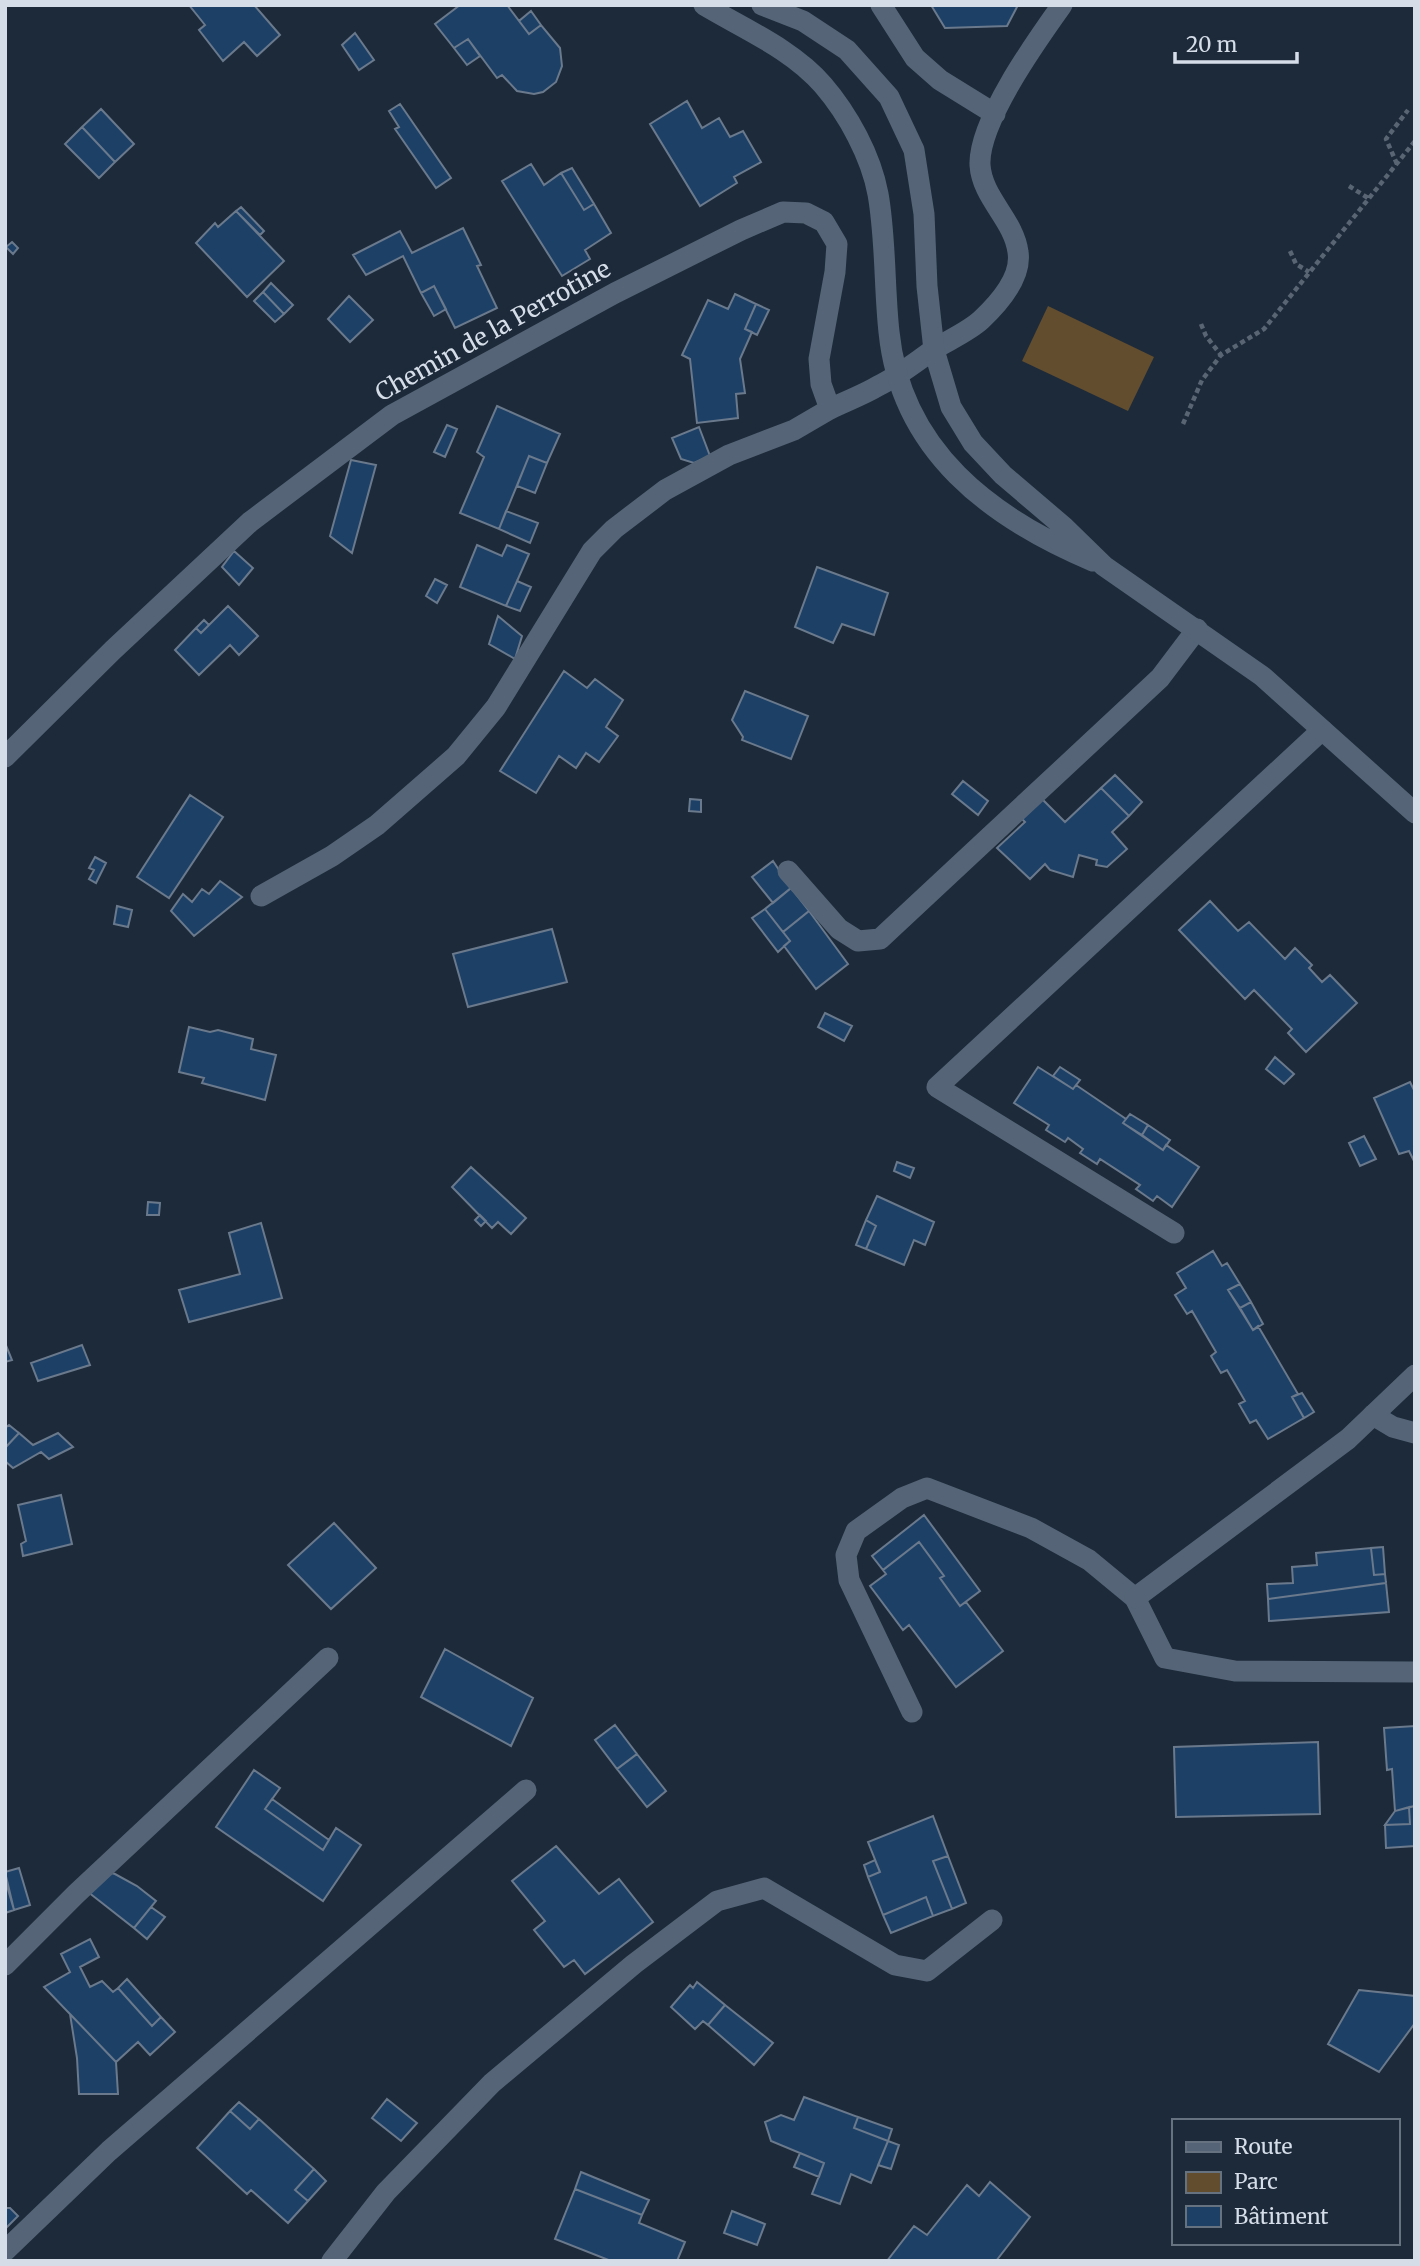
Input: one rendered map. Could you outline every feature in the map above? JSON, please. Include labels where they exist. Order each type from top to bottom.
[{"type":"street","points":[[704,5],[785,52],[822,85],[865,154],[878,192],[889,334],[897,375],[914,421],[945,463],[983,501],[1059,547],[1104,566]]},
{"type":"street","points":[[762,5],[803,21],[847,50],[889,97],[914,150],[924,214],[927,286],[925,356],[951,407],[974,443],[1003,475],[1064,527],[1104,566],[1262,676],[1415,813]]},
{"type":"street","points":[[881,5],[915,58],[940,80],[995,114]]},
{"type":"street","points":[[261,896],[332,856],[377,825],[456,756],[496,707],[592,551],[614,529],[665,490],[729,455],[794,430],[897,375],[980,321],[1006,291],[1015,274],[1019,256],[1016,239],[989,193],[980,166],[982,148],[995,114],[1024,58],[1062,5]]},
{"type":"street","name":"Chemin de la Perrotine","points":[[5,757],[113,650],[250,522],[392,415],[615,293],[783,212],[806,213],[824,222],[837,244],[835,272],[819,359],[821,384],[830,409]]},
{"type":"street","points":[[788,871],[839,929],[858,941],[880,939],[1160,678],[1197,629]]},
{"type":"street","points":[[1174,1233],[937,1087],[1322,730]]},
{"type":"street","points":[[1135,1598],[1348,1438],[1415,1376]]},
{"type":"street","points":[[1373,1415],[1392,1427],[1415,1433]]},
{"type":"street","points":[[912,1712],[849,1580],[846,1555],[856,1531],[902,1498],[927,1488],[1031,1528],[1089,1560],[1135,1598],[1165,1658],[1235,1671],[1415,1672]]},
{"type":"street","points":[[5,1965],[76,1894],[328,1658]]},
{"type":"street","points":[[5,2251],[109,2151],[526,1790]]},
{"type":"street","points":[[332,2261],[386,2192],[492,2083],[634,1964],[717,1902],[764,1888],[895,1965],[927,1971],[992,1920]]},
{"type":"path","points":[[1396,164],[1386,139],[1408,110]]},
{"type":"path","points":[[1183,424],[1202,380],[1220,355],[1264,329],[1415,141]]},
{"type":"path","points":[[1349,186],[1368,198]]},
{"type":"path","points":[[1290,251],[1296,264],[1309,272]]},
{"type":"path","points":[[1201,324],[1220,355]]},
{"type":"green space","points":[[1048,306],[1154,357],[1128,411],[1022,361]]},
{"type":"building","points":[[189,5],[254,5],[280,35],[257,56],[244,42],[223,61],[199,30],[205,25]]},
{"type":"building","points":[[460,5],[507,5],[529,34],[541,25],[560,48],[562,66],[556,82],[543,92],[534,94],[517,91],[502,75],[497,78],[468,39],[454,48],[435,24]]},
{"type":"building","points":[[931,5],[1018,5],[1007,26],[945,28]]},
{"type":"building","points":[[531,11],[541,25],[529,34],[519,21]]},
{"type":"building","points":[[355,33],[374,60],[359,70],[342,45]]},
{"type":"building","points":[[468,39],[480,56],[467,65],[454,48]]},
{"type":"building","points":[[687,101],[702,128],[719,118],[730,137],[743,131],[761,162],[734,177],[737,183],[700,206],[650,124]]},
{"type":"building","points":[[400,104],[451,178],[436,188],[395,129],[399,127],[389,111]]},
{"type":"building","points":[[101,109],[134,144],[115,162],[82,127]]},
{"type":"building","points":[[82,127],[115,162],[99,178],[65,144]]},
{"type":"building","points":[[531,164],[544,185],[561,173],[584,210],[594,204],[611,233],[585,250],[590,259],[562,276],[502,181]]},
{"type":"building","points":[[572,168],[594,204],[584,210],[561,173]]},
{"type":"building","points":[[241,207],[264,231],[260,235],[236,211]]},
{"type":"building","points":[[236,211],[284,261],[247,297],[196,243],[215,223],[218,227]]},
{"type":"building","points":[[463,228],[497,308],[455,328],[434,286],[421,293],[403,256],[366,275],[353,255],[400,231],[412,253]]},
{"type":"building","points":[[12,242],[18,248],[13,254],[6,247]]},
{"type":"building","points":[[271,283],[293,305],[284,314],[263,292]]},
{"type":"building","points":[[434,286],[446,309],[434,316],[421,293]]},
{"type":"building","points":[[263,292],[284,314],[275,322],[254,301]]},
{"type":"building","points":[[735,294],[756,304],[745,329],[752,332],[740,359],[745,393],[736,394],[738,418],[697,423],[690,359],[682,355],[708,300],[728,309]]},
{"type":"building","points":[[349,296],[373,320],[350,342],[328,319]]},
{"type":"building","points":[[756,304],[769,310],[757,335],[745,329]]},
{"type":"building","points":[[497,406],[560,434],[547,463],[529,456],[499,529],[460,513],[484,457],[477,452]]},
{"type":"building","points":[[447,425],[457,429],[445,457],[434,452]]},
{"type":"building","points":[[699,427],[710,456],[694,463],[681,459],[672,438]]},
{"type":"building","points":[[529,456],[547,463],[535,493],[517,486]]},
{"type":"building","points":[[351,460],[376,465],[352,553],[330,536]]},
{"type":"building","points":[[506,511],[538,523],[530,543],[499,529]]},
{"type":"building","points":[[477,545],[502,556],[507,545],[529,554],[506,606],[460,587]]},
{"type":"building","points":[[234,551],[253,568],[239,585],[222,567]]},
{"type":"building","points":[[817,567],[888,593],[874,635],[842,624],[833,643],[795,627]]},
{"type":"building","points":[[435,579],[447,585],[437,603],[426,596]]},
{"type":"building","points":[[517,581],[531,587],[520,611],[506,606]]},
{"type":"building","points":[[228,606],[258,636],[239,655],[230,645],[199,675],[175,650],[196,628],[201,633]]},
{"type":"building","points":[[498,616],[522,636],[515,659],[489,644]]},
{"type":"building","points":[[204,620],[209,625],[201,633],[196,628]]},
{"type":"building","points":[[564,671],[587,688],[595,679],[623,700],[606,727],[618,736],[599,762],[586,753],[576,768],[559,756],[536,793],[500,771]]},
{"type":"building","points":[[745,691],[808,716],[791,759],[742,740],[743,737],[732,720]]},
{"type":"building","points":[[1115,775],[1142,802],[1129,816],[1101,788]]},
{"type":"building","points":[[963,781],[988,801],[978,815],[952,794]]},
{"type":"building","points":[[1101,788],[1129,816],[1112,832],[1127,849],[1107,867],[1096,865],[1097,860],[1079,855],[1073,877],[1050,870],[1045,864],[1030,879],[997,848],[1025,822],[1017,814],[1038,795],[1065,822]]},
{"type":"building","points":[[190,795],[223,817],[169,898],[137,877]]},
{"type":"building","points":[[690,799],[701,800],[701,812],[689,811]]},
{"type":"building","points":[[95,857],[106,863],[96,883],[89,879],[94,870],[89,868]]},
{"type":"building","points":[[773,861],[791,888],[773,903],[752,877]]},
{"type":"building","points":[[220,881],[242,897],[194,936],[171,911],[183,894],[192,902],[202,889],[209,894]]},
{"type":"building","points":[[791,888],[809,911],[783,932],[765,909]]},
{"type":"building","points":[[1210,901],[1238,931],[1249,922],[1285,959],[1295,948],[1312,965],[1309,968],[1322,982],[1330,975],[1357,1003],[1306,1052],[1288,1033],[1292,1029],[1254,990],[1245,999],[1179,930]]},
{"type":"building","points":[[117,906],[132,910],[128,927],[114,924]]},
{"type":"building","points":[[765,909],[790,941],[778,952],[752,918]]},
{"type":"building","points":[[809,911],[848,964],[816,989],[784,946],[790,941],[783,932]]},
{"type":"building","points":[[552,929],[567,982],[468,1007],[453,954]]},
{"type":"building","points":[[825,1013],[852,1026],[844,1041],[818,1027]]},
{"type":"building","points":[[189,1027],[210,1032],[218,1030],[253,1039],[251,1049],[276,1055],[265,1100],[202,1083],[204,1078],[179,1072]]},
{"type":"building","points":[[1275,1057],[1294,1074],[1284,1084],[1266,1069]]},
{"type":"building","points":[[1038,1067],[1073,1089],[1076,1085],[1126,1119],[1123,1123],[1163,1150],[1166,1145],[1199,1167],[1172,1207],[1157,1196],[1153,1201],[1136,1189],[1140,1185],[1100,1159],[1097,1164],[1080,1153],[1083,1149],[1068,1138],[1065,1142],[1046,1130],[1049,1125],[1014,1103]]},
{"type":"building","points":[[1060,1067],[1080,1080],[1073,1089],[1053,1076]]},
{"type":"building","points":[[1410,1082],[1415,1092],[1415,1163],[1409,1151],[1399,1154],[1374,1098]]},
{"type":"building","points":[[1130,1114],[1148,1125],[1142,1135],[1123,1123]]},
{"type":"building","points":[[1148,1125],[1170,1140],[1163,1150],[1142,1135]]},
{"type":"building","points":[[1364,1136],[1376,1159],[1360,1166],[1349,1143]]},
{"type":"building","points":[[897,1162],[914,1168],[910,1178],[894,1171]]},
{"type":"building","points":[[471,1167],[526,1218],[511,1234],[498,1222],[492,1228],[452,1187]]},
{"type":"building","points":[[877,1196],[934,1222],[925,1245],[914,1240],[904,1265],[866,1249],[876,1226],[866,1220]]},
{"type":"building","points":[[148,1202],[160,1203],[159,1215],[147,1215]]},
{"type":"building","points":[[480,1215],[486,1221],[481,1226],[475,1220]]},
{"type":"building","points":[[866,1220],[876,1226],[866,1249],[856,1245]]},
{"type":"building","points":[[261,1223],[282,1298],[189,1322],[179,1290],[240,1274],[229,1233]]},
{"type":"building","points":[[1213,1251],[1222,1266],[1227,1263],[1240,1284],[1228,1290],[1253,1330],[1258,1326],[1298,1394],[1292,1397],[1304,1418],[1268,1439],[1256,1420],[1250,1423],[1239,1404],[1245,1401],[1227,1370],[1221,1373],[1211,1356],[1216,1352],[1192,1311],[1187,1314],[1175,1295],[1186,1288],[1177,1273]]},
{"type":"building","points":[[1240,1284],[1251,1302],[1240,1308],[1228,1290]]},
{"type":"building","points":[[1251,1302],[1263,1324],[1253,1330],[1240,1308]]},
{"type":"building","points":[[5,1343],[12,1360],[5,1362]]},
{"type":"building","points":[[82,1345],[90,1365],[38,1381],[31,1363]]},
{"type":"building","points":[[1302,1393],[1314,1412],[1304,1418],[1292,1397]]},
{"type":"building","points":[[9,1425],[19,1433],[5,1448],[5,1428]]},
{"type":"building","points":[[19,1433],[33,1445],[58,1433],[73,1447],[49,1459],[41,1452],[13,1468],[5,1461],[5,1448]]},
{"type":"building","points":[[61,1495],[72,1544],[23,1556],[21,1544],[26,1541],[18,1505]]},
{"type":"building","points":[[924,1515],[980,1591],[960,1606],[940,1578],[944,1576],[919,1542],[883,1570],[872,1556]]},
{"type":"building","points":[[334,1523],[376,1568],[331,1609],[288,1565]]},
{"type":"building","points":[[919,1542],[944,1576],[940,1578],[960,1606],[966,1602],[1003,1651],[956,1687],[909,1625],[903,1630],[870,1586],[886,1574],[883,1570]]},
{"type":"building","points":[[1383,1547],[1385,1574],[1374,1575],[1371,1548]]},
{"type":"building","points":[[1371,1548],[1374,1575],[1385,1574],[1386,1583],[1268,1599],[1267,1584],[1293,1583],[1292,1567],[1317,1565],[1316,1553]]},
{"type":"building","points":[[1386,1583],[1389,1612],[1269,1621],[1268,1599]]},
{"type":"building","points":[[445,1649],[533,1698],[511,1746],[421,1697]]},
{"type":"building","points":[[615,1725],[637,1754],[617,1769],[595,1740]]},
{"type":"building","points":[[1415,1726],[1415,1806],[1395,1811],[1392,1769],[1387,1770],[1384,1728]]},
{"type":"building","points":[[1318,1742],[1320,1814],[1176,1817],[1174,1747]]},
{"type":"building","points":[[637,1754],[666,1791],[647,1807],[617,1769]]},
{"type":"building","points":[[254,1770],[280,1788],[265,1809],[323,1850],[336,1828],[361,1845],[323,1901],[216,1827]]},
{"type":"building","points":[[272,1799],[329,1840],[323,1850],[265,1809]]},
{"type":"building","points":[[1415,1806],[1415,1846],[1386,1848],[1385,1825],[1410,1824],[1409,1807]]},
{"type":"building","points":[[1409,1807],[1410,1824],[1385,1825],[1395,1811]]},
{"type":"building","points":[[933,1816],[948,1856],[933,1861],[952,1909],[933,1916],[926,1897],[883,1915],[868,1877],[880,1872],[868,1842]]},
{"type":"building","points":[[556,1846],[599,1894],[619,1879],[653,1922],[585,1974],[574,1960],[564,1967],[534,1930],[545,1921],[512,1881]]},
{"type":"building","points":[[948,1856],[966,1903],[952,1909],[933,1861]]},
{"type":"building","points":[[875,1860],[880,1872],[868,1877],[864,1865]]},
{"type":"building","points":[[19,1868],[30,1905],[14,1910],[5,1872]]},
{"type":"building","points":[[108,1872],[137,1886],[156,1901],[134,1928],[88,1892]]},
{"type":"building","points":[[5,1879],[14,1910],[5,1913]]},
{"type":"building","points":[[926,1897],[933,1916],[891,1933],[883,1915]]},
{"type":"building","points":[[151,1907],[165,1917],[147,1939],[134,1928]]},
{"type":"building","points":[[90,1939],[99,1957],[80,1967],[90,1987],[102,1981],[113,1992],[118,1988],[152,2026],[161,2017],[175,2032],[150,2055],[138,2042],[116,2062],[44,1987],[70,1972],[61,1954]]},
{"type":"building","points":[[127,1979],[161,2017],[152,2026],[118,1988]]},
{"type":"building","points":[[697,1982],[725,2005],[708,2025],[703,2021],[695,2029],[671,2007],[690,1985],[693,1988]]},
{"type":"building","points":[[1359,1990],[1415,1996],[1415,2023],[1379,2072],[1328,2044]]},
{"type":"building","points":[[725,2005],[773,2043],[754,2065],[708,2025]]},
{"type":"building","points":[[70,2014],[116,2062],[118,2094],[79,2094]]},
{"type":"building","points":[[804,2097],[858,2117],[854,2128],[888,2141],[871,2183],[851,2174],[840,2204],[812,2194],[824,2163],[771,2141],[765,2122],[781,2115],[794,2120]]},
{"type":"building","points":[[387,2099],[417,2123],[401,2141],[372,2118]]},
{"type":"building","points":[[239,2102],[259,2119],[250,2129],[230,2111]]},
{"type":"building","points":[[230,2111],[250,2129],[259,2119],[314,2169],[295,2190],[308,2201],[288,2223],[251,2190],[247,2194],[197,2148]]},
{"type":"building","points":[[858,2117],[892,2129],[888,2141],[854,2128]]},
{"type":"building","points":[[888,2141],[899,2145],[891,2169],[878,2165]]},
{"type":"building","points":[[800,2153],[824,2163],[819,2177],[794,2167]]},
{"type":"building","points":[[314,2169],[326,2181],[308,2201],[295,2190]]},
{"type":"building","points":[[581,2172],[649,2200],[642,2215],[575,2189]]},
{"type":"building","points":[[990,2182],[1030,2217],[996,2261],[887,2261],[914,2226],[927,2235],[967,2185],[979,2196]]},
{"type":"building","points":[[575,2189],[642,2215],[639,2223],[685,2242],[677,2261],[611,2261],[555,2239]]},
{"type":"building","points":[[5,2208],[10,2208],[18,2216],[5,2229]]},
{"type":"building","points":[[732,2211],[765,2224],[757,2245],[724,2233]]}]
